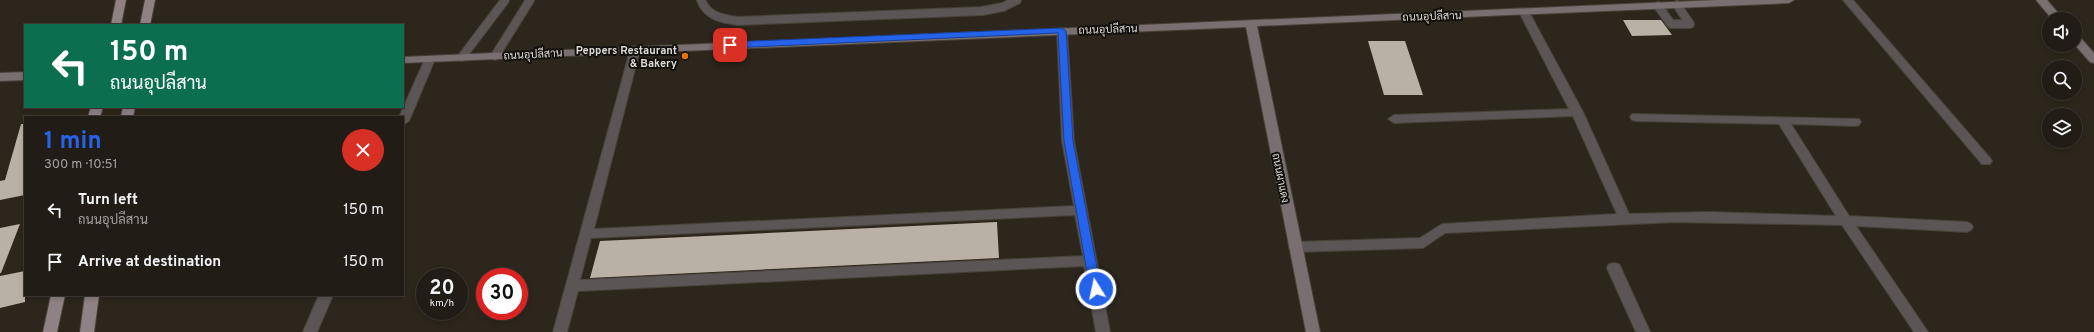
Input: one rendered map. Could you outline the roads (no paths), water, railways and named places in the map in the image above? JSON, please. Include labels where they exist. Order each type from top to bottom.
[{"type":"main road","points":[[116,24],[121,0]]},
{"type":"main road","points":[[145,24],[150,0]]},
{"type":"main road","name":"ถนนอุปลีสาน","points":[[404,60],[1789,0]]},
{"type":"main road","points":[[2041,0],[2052,12]]},
{"type":"main road","name":"ถนนผาแดง","points":[[1252,23],[1313,332]]},
{"type":"main road","points":[[2082,46],[2094,60]]},
{"type":"main road","points":[[0,78],[24,76]]},
{"type":"main road","points":[[50,332],[58,296]]},
{"type":"main road","points":[[87,332],[92,296]]},
{"type":"street","points":[[1848,0],[1986,161]]},
{"type":"street","points":[[1524,12],[1577,112],[1625,219]]},
{"type":"street","points":[[1062,31],[1068,141],[1082,210],[1103,332]]},
{"type":"street","points":[[560,332],[635,49]]},
{"type":"street","points":[[404,119],[430,59]]},
{"type":"street","points":[[1394,118],[1577,112]]},
{"type":"street","points":[[1636,117],[1854,122]]},
{"type":"street","points":[[1782,120],[1845,220],[1921,332]]},
{"type":"street","points":[[586,234],[1082,210]]},
{"type":"street","points":[[1295,247],[1423,243],[1442,229],[1625,219],[1706,217],[1845,220],[1967,227]]},
{"type":"street","points":[[572,286],[1090,261]]},
{"type":"street","points":[[1614,268],[1643,332]]},
{"type":"street","points":[[310,332],[326,296]]},
{"type":"lane","points":[[462,58],[505,0]]},
{"type":"lane","points":[[495,56],[530,0]]},
{"type":"lane","points":[[701,0],[709,13],[721,19],[738,22],[982,11],[1003,7],[1017,0]]},
{"type":"lane","points":[[1658,6],[1671,24],[1690,24],[1676,5]]},
{"type":"place","name":"Peppers Restaurant & Bakery","points":[[685,56]]}]
